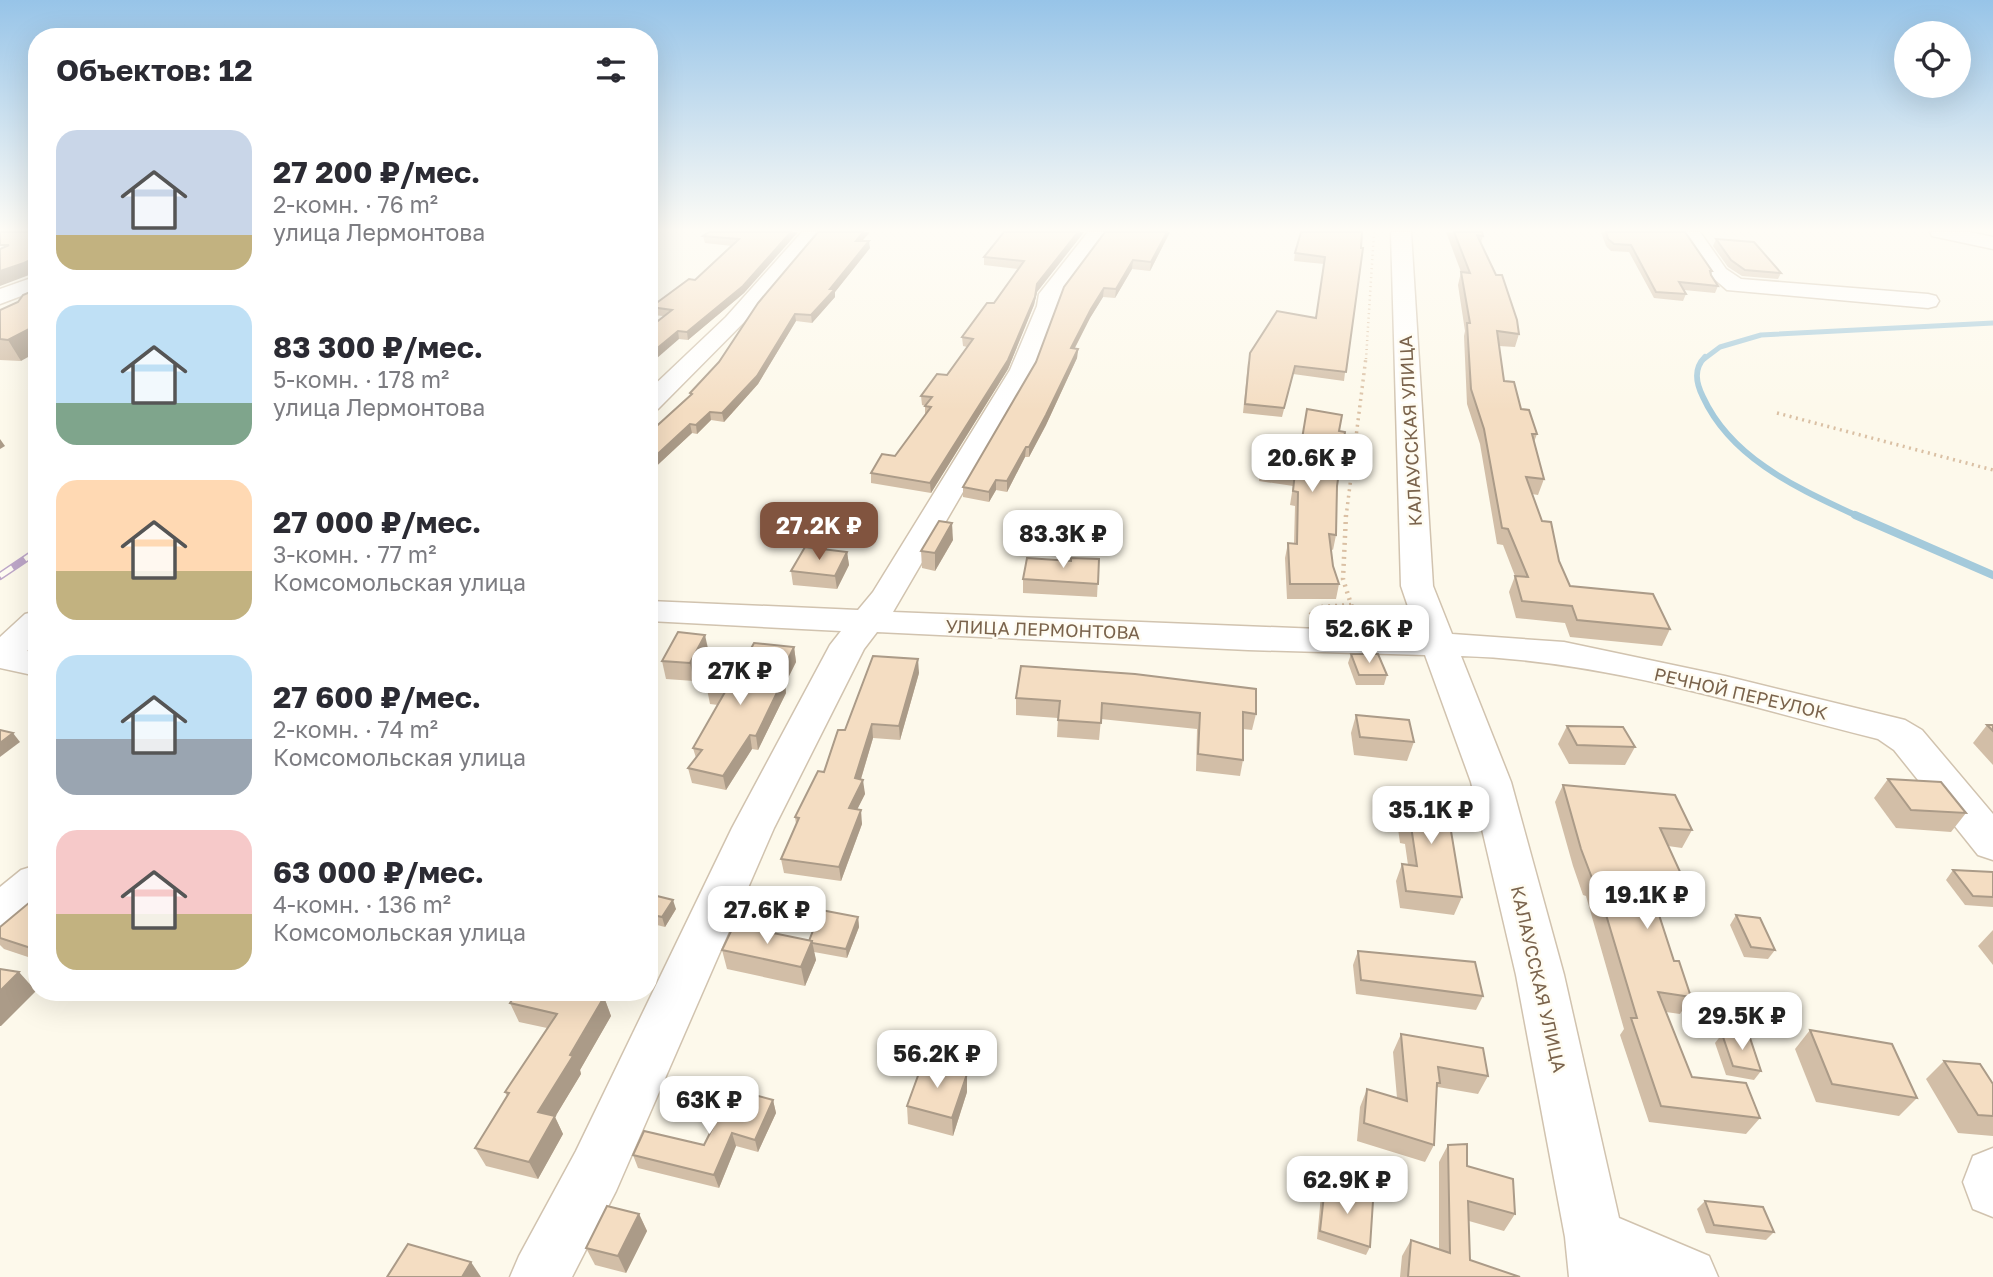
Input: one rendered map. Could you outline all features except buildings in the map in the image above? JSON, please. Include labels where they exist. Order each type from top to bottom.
[{"type":"street","points":[[4,308],[25,292]]},
{"type":"street","points":[[658,396],[708,349],[762,292]]},
{"type":"street","points":[[540,1277],[596,1171],[753,828],[848,645],[887,597],[1022,370],[1052,292]]},
{"type":"street","name":"КАЛАУССКАЯ УЛИЦА","points":[[1404,292],[1417,586],[1491,782],[1540,975],[1596,1257]]},
{"type":"street","points":[[1743,292],[1928,301]]},
{"type":"street","name":"УЛИЦА ЛЕРМОНТОВА","points":[[658,611],[1248,639],[1438,644]]},
{"type":"street","points":[[0,657],[28,631]]},
{"type":"street","name":"РЕЧНОЙ ПЕРЕУЛОК","points":[[1438,644],[1564,653],[1880,724],[1908,740],[1993,843]]},
{"type":"street","points":[[0,657],[28,662]]},
{"type":"street","points":[[0,912],[28,890]]},
{"type":"street","points":[[1993,1176],[1993,1189]]},
{"type":"street","points":[[1596,1257],[1688,1277]]},
{"type":"path","points":[[1364,641],[1343,579],[1346,514],[1364,384],[1370,292]]},
{"type":"path","points":[[1777,413],[1993,470]]},
{"type":"waterway","points":[[1704,359],[1720,347],[1761,335],[1993,323]]},
{"type":"waterway","points":[[1705,357],[1697,371],[1699,387],[1716,419],[1731,438],[1750,455],[1791,483],[1859,517]]},
{"type":"waterway","points":[[1855,515],[1993,575]]},
{"type":"railway","points":[[0,576],[28,557]]}]
